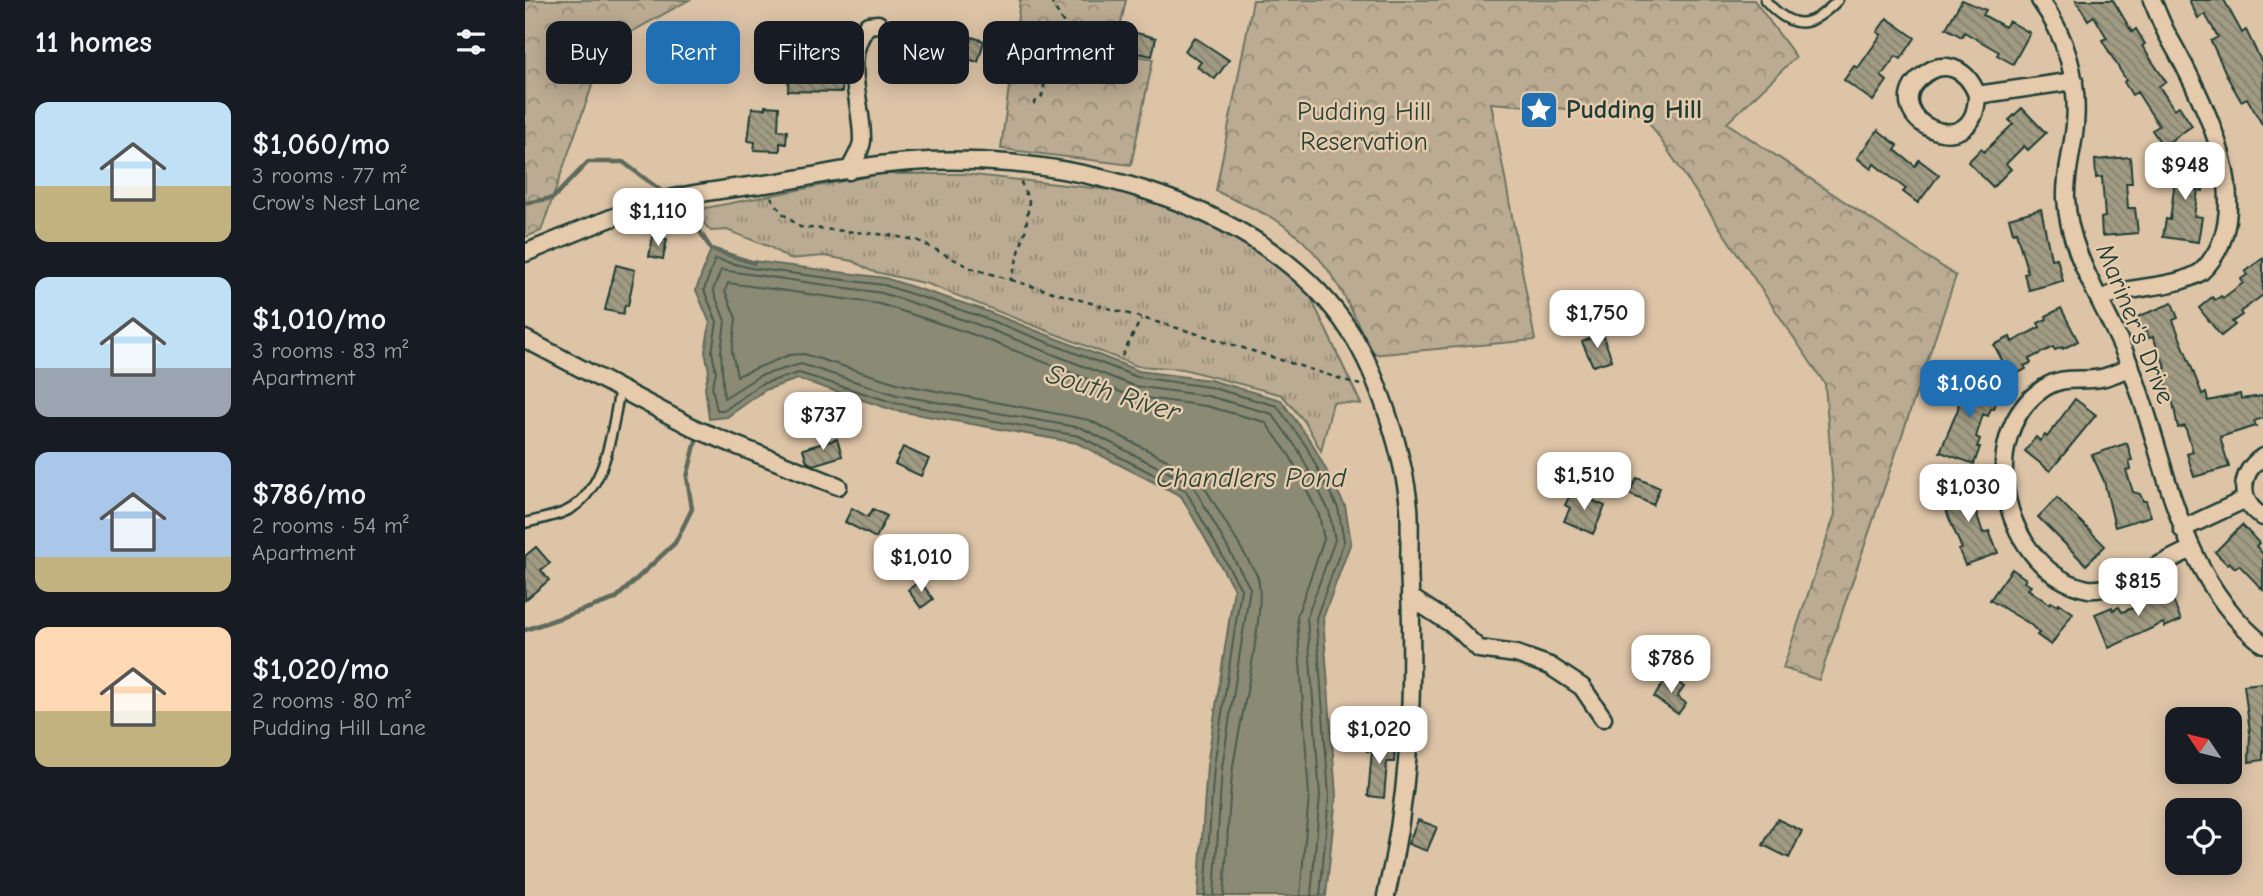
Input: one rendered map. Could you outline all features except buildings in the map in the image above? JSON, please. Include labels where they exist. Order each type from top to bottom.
[{"type":"street","name":"Mariner's Drive","points":[[2040,0],[2055,21],[2065,45],[2074,80],[2076,122],[2066,197],[2078,256],[2131,367],[2182,529],[2215,590],[2237,619],[2263,643]]},
{"type":"street","points":[[2100,299],[2120,290],[2183,281],[2202,271],[2219,259],[2231,242],[2239,224],[2244,199],[2242,175],[2227,135],[2165,31],[2152,0]]},
{"type":"street","points":[[849,171],[862,144],[853,75],[856,39],[868,25],[878,24]]},
{"type":"street","points":[[1946,66],[1959,70],[1972,81],[1977,95],[1977,105],[1969,122],[1954,132],[1937,133],[1924,127],[1914,116],[1910,99],[1915,82],[1930,69],[1946,66]]},
{"type":"street","points":[[1977,95],[2074,80]]},
{"type":"street","points":[[862,144],[891,163]]},
{"type":"street","points":[[525,253],[683,196],[891,163],[1008,165],[1135,187],[1217,218],[1271,250],[1318,290],[1352,334],[1377,385],[1408,504],[1413,666],[1400,832],[1386,896]]},
{"type":"street","points":[[525,339],[678,420],[750,453],[838,486]]},
{"type":"street","points":[[2131,367],[2100,379],[2059,380],[2042,388],[2026,405],[2005,442],[2001,464],[2005,497],[2024,540],[2039,560],[2072,583],[2089,589],[2105,588],[2192,549]]},
{"type":"street","points":[[2263,457],[2250,467],[2245,478],[2246,499],[2255,512],[2263,516]]},
{"type":"street","points":[[2182,529],[2246,499]]},
{"type":"street","points":[[1410,597],[1456,626],[1479,649],[1516,654],[1550,666],[1582,687],[1603,718]]},
{"type":"lane","points":[[1765,0],[1781,14],[1803,23],[1818,19],[1838,0]]},
{"type":"lane","points":[[525,523],[571,509],[592,487],[606,454],[620,389]]},
{"type":"path","points":[[525,0],[533,0]]},
{"type":"path","points":[[1033,104],[1042,96],[1051,49],[1058,43],[1063,22],[1050,0]]},
{"type":"path","points":[[1011,280],[1026,228],[1029,201],[1020,180]]},
{"type":"path","points":[[769,195],[782,212],[800,227],[889,235],[919,241],[971,268],[1205,336],[1369,388]]},
{"type":"path","points":[[1122,356],[1141,319]]},
{"type":"green space","points":[[525,0],[689,0],[651,21],[646,21],[646,24],[632,32],[632,21],[546,21],[546,84],[593,84],[541,231],[525,237]]},
{"type":"green space","points":[[1020,0],[1126,0],[1121,21],[1017,21]]},
{"type":"green space","name":"Pudding Hill Reservation","points":[[1253,0],[1754,0],[1796,57],[1727,123],[1956,276],[1819,680],[1783,668],[1835,514],[1825,384],[1644,115],[1491,103],[1535,340],[1372,355],[1336,281],[1311,249],[1279,222],[1216,191]]},
{"type":"green space","points":[[1138,56],[1153,59],[1131,165],[1001,149],[1009,84],[1138,84]]},
{"type":"green space","points":[[880,174],[964,174],[1139,193],[1199,212],[1258,246],[1304,283],[1361,404],[1333,402],[1321,451],[1305,422],[1282,395],[1183,369],[1137,366],[928,284],[871,271],[853,261],[824,256],[789,259],[770,247],[727,230],[711,231],[695,214],[695,210]]},
{"type":"water","name":"Chandlers Pond","points":[[711,249],[752,261],[885,278],[981,309],[1139,371],[1210,380],[1281,400],[1312,443],[1345,506],[1351,542],[1323,618],[1336,796],[1326,896],[1198,896],[1207,765],[1234,589],[1181,496],[1077,443],[893,410],[798,379],[765,390],[727,417],[709,419],[705,387],[709,371],[705,352],[710,323],[696,290]]},
{"type":"waterway","name":"South River","points":[[525,203],[553,198],[588,162],[623,162],[668,196]]},
{"type":"waterway","name":"South River","points":[[675,201],[687,211],[711,249],[754,263]]},
{"type":"waterway","name":"South River","points":[[525,630],[615,599],[675,543],[692,509],[687,477],[696,441]]},
{"type":"place","name":"Pudding Hill","points":[[1539,110]]}]
